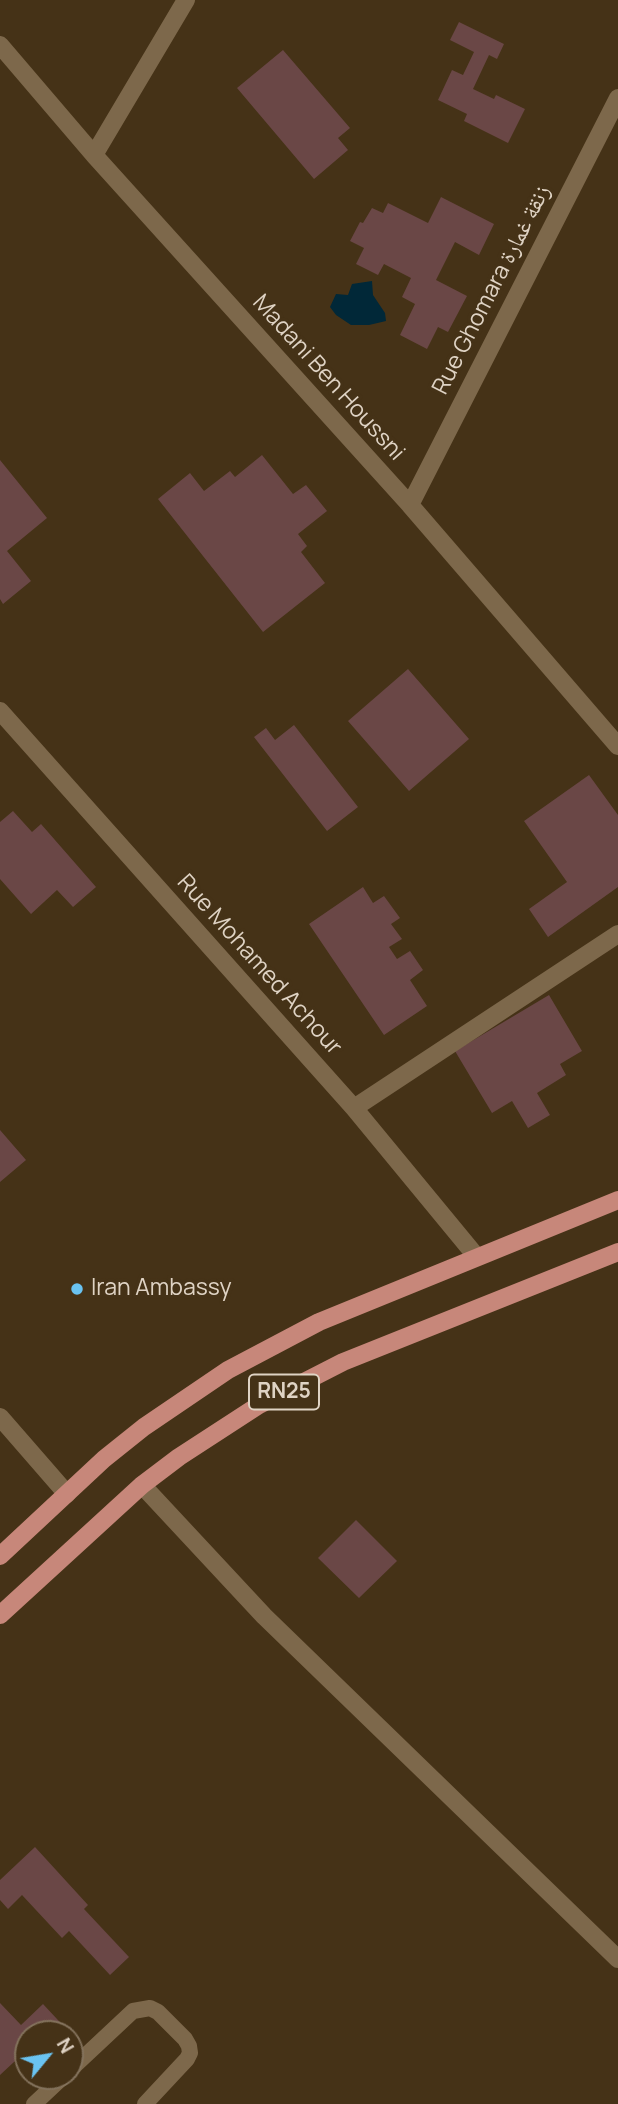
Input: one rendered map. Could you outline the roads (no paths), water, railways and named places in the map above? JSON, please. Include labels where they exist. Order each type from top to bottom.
[{"type":"main road","name":"RN25","points":[[0,1556],[144,1427],[228,1370],[319,1322],[618,1200]]},
{"type":"main road","name":"RN25","points":[[0,1615],[142,1485],[218,1430],[300,1382],[618,1252]]},
{"type":"street","points":[[94,155],[186,0]]},
{"type":"street","name":"Madani Ben Houssni","points":[[0,45],[94,155],[410,505],[618,746]]},
{"type":"street","name":"Rue Ghomara زنقة غمارة","points":[[410,505],[618,98]]},
{"type":"street","name":"Rue Mohamed Achour","points":[[0,710],[354,1108],[476,1256]]},
{"type":"street","points":[[354,1108],[618,934]]},
{"type":"street","points":[[0,1417],[67,1494]]},
{"type":"street","points":[[142,1485],[264,1616],[618,1959]]},
{"type":"lane","points":[[84,2057],[133,2011],[150,2008],[158,2012],[185,2039],[190,2053],[145,2104]]},
{"type":"lane","points":[[34,2104],[49,2090]]},
{"type":"water","points":[[372,281],[373,295],[385,313],[386,321],[351,325],[336,315],[330,307],[336,294],[348,295],[352,284]]},
{"type":"place","name":"Iran Ambassy","points":[[77,1289]]}]
